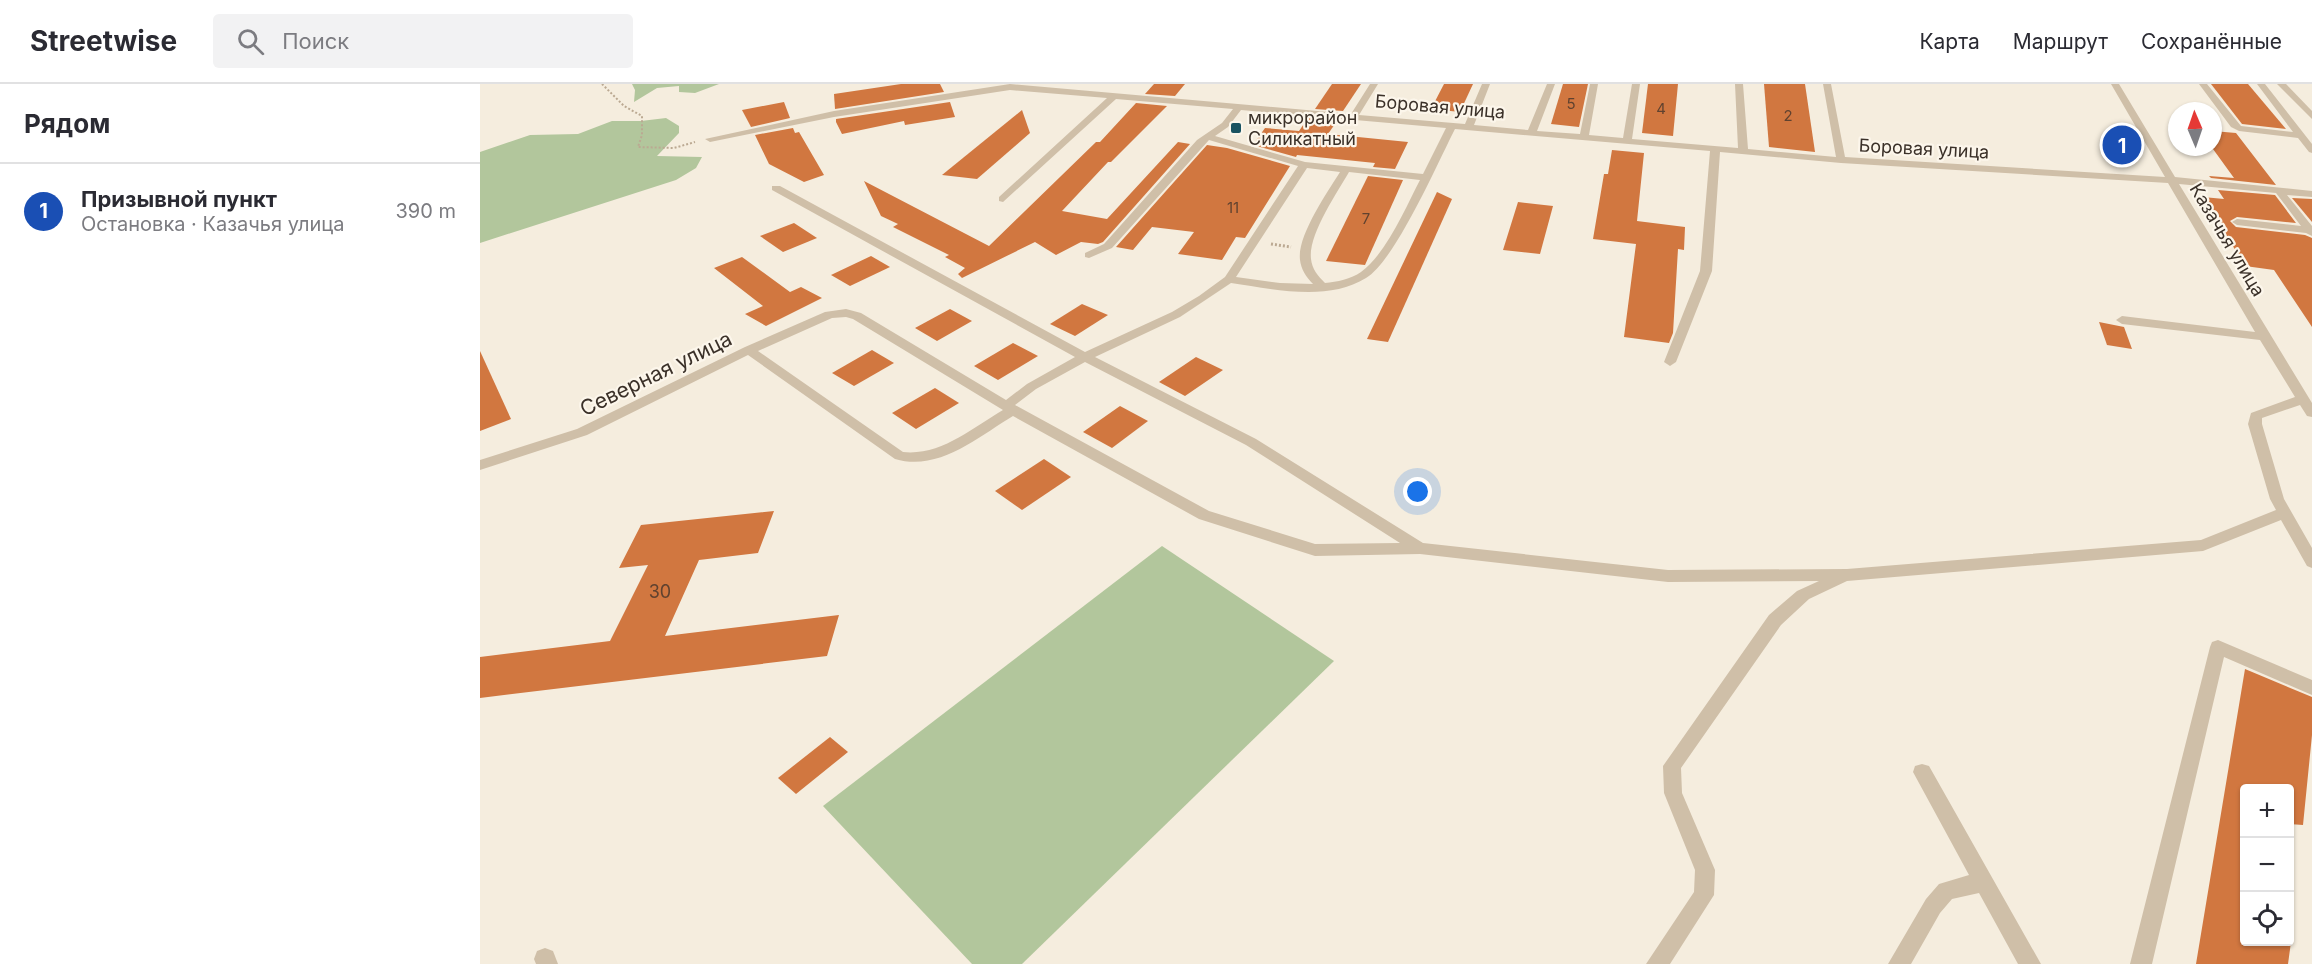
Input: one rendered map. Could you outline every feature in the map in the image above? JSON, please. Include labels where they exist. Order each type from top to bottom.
[{"type":"street","points":[[1354,116],[1374,84]]},
{"type":"street","points":[[1469,126],[1486,84]]},
{"type":"street","points":[[1532,132],[1551,84]]},
{"type":"street","points":[[1584,137],[1594,84]]},
{"type":"street","points":[[1627,141],[1636,84]]},
{"type":"street","points":[[1739,84],[1743,151]]},
{"type":"street","points":[[1827,84],[1841,160]]},
{"type":"street","name":"Казачья улица","points":[[2115,84],[2264,337],[2312,412]]},
{"type":"street","points":[[2203,84],[2234,125],[2239,128],[2301,136]]},
{"type":"street","points":[[2261,84],[2312,150]]},
{"type":"street","points":[[2281,84],[2312,116]]},
{"type":"street","name":"Боровая улица","points":[[710,139],[834,114],[995,88],[1058,89],[1841,160],[2171,180],[2312,194]]},
{"type":"street","points":[[1003,199],[1115,95]]},
{"type":"street","points":[[1089,255],[1108,246],[1200,142],[1225,125],[1239,107]]},
{"type":"street","points":[[2291,124],[2312,125]]},
{"type":"street","points":[[1229,279],[1279,286],[1321,286],[1352,280],[1365,274],[1380,261],[1452,125]]},
{"type":"street","points":[[1207,137],[1304,165],[1424,177]]},
{"type":"street","points":[[1670,362],[1706,271],[1715,149]]},
{"type":"street","points":[[749,350],[900,456],[919,458],[941,453],[1009,408],[1039,380],[1191,306],[1229,279],[1304,165]]},
{"type":"street","points":[[1321,286],[1310,275],[1307,268],[1305,248],[1346,169]]},
{"type":"street","points":[[776,188],[1085,357],[1251,442],[1420,548]]},
{"type":"street","points":[[2279,191],[2311,232]]},
{"type":"street","points":[[2237,222],[2311,232]]},
{"type":"street","name":"Северная улица","points":[[480,465],[582,432],[749,350],[829,315],[846,313],[857,316],[1009,408]]},
{"type":"street","points":[[2122,320],[2264,337]]},
{"type":"street","points":[[2303,399],[2256,416],[2255,424],[2277,499],[2312,562]]},
{"type":"street","points":[[1009,408],[1204,515],[1315,550],[1420,548],[1668,576],[1847,575],[2203,545],[2284,513]]},
{"type":"street","points":[[1657,964],[1704,895],[1706,870],[1673,793],[1672,766],[1775,620],[1803,595],[1847,575]]},
{"type":"street","points":[[2141,964],[2218,647],[2312,688]]},
{"type":"street","points":[[1922,772],[2030,964]]},
{"type":"street","points":[[1899,964],[1933,906],[1946,891],[1983,882]]},
{"type":"path","points":[[602,84],[612,91],[625,109],[642,116],[642,135],[638,147],[674,148],[710,139]]},
{"type":"path","points":[[1253,242],[1305,248]]},
{"type":"green space","points":[[632,84],[719,84],[695,93],[679,92],[679,86],[657,88],[634,102],[635,90]]},
{"type":"green space","points":[[666,118],[679,126],[679,133],[657,156],[702,157],[696,168],[676,180],[480,243],[480,152],[530,135],[578,134],[612,121]]},
{"type":"green space","points":[[1162,546],[1334,661],[1022,964],[972,964],[823,806]]},
{"type":"building","points":[[901,84],[940,84],[944,92],[835,109],[834,94]]},
{"type":"building","points":[[1154,84],[1185,84],[1175,96],[1145,94]]},
{"type":"building","points":[[1332,84],[1361,84],[1343,111],[1315,109]]},
{"type":"building","points":[[1444,84],[1473,84],[1460,112],[1431,109]]},
{"type":"building","points":[[1563,84],[1588,84],[1579,127],[1551,124]]},
{"type":"building","points":[[1648,84],[1678,84],[1673,136],[1642,133]]},
{"type":"building","points":[[1764,84],[1805,84],[1815,152],[1769,147]]},
{"type":"building","points":[[2211,84],[2248,84],[2286,129],[2242,124]]},
{"type":"building","points":[[784,102],[790,118],[751,127],[742,110]]},
{"type":"building","points":[[950,102],[955,117],[905,125],[904,121],[842,134],[836,122],[836,119]]},
{"type":"building","points":[[1136,103],[1167,106],[1111,162],[1108,162],[1062,211],[1107,219],[1178,142],[1190,144],[1103,242],[1098,244],[1081,242],[1056,255],[1035,242],[962,278],[958,274],[965,268],[945,257],[949,255],[893,227],[898,224],[881,216],[864,181],[989,246],[1096,142],[1100,142]]},
{"type":"building","points":[[1022,110],[1030,133],[977,179],[942,175]]},
{"type":"building","points":[[1308,118],[1337,121],[1328,134],[1408,142],[1395,169],[1373,167],[1375,163],[1297,155],[1296,157],[1253,145],[1265,128],[1299,131]]},
{"type":"building","points":[[793,128],[795,133],[799,132],[824,175],[804,182],[769,164],[755,135]]},
{"type":"building","points":[[2222,132],[2236,133],[2276,185],[2209,176],[2234,178],[2218,156],[2222,156]]},
{"type":"building","points":[[1207,145],[1227,148],[1290,166],[1245,238],[1236,237],[1222,260],[1178,254],[1194,232],[1152,227],[1133,250],[1116,247]]},
{"type":"building","points":[[1612,150],[1644,153],[1637,221],[1685,227],[1684,250],[1678,249],[1673,333],[1669,343],[1624,337],[1636,244],[1593,239],[1604,174],[1608,174]]},
{"type":"building","points":[[1368,176],[1403,180],[1365,265],[1326,261]]},
{"type":"building","points":[[2218,190],[2275,195],[2296,223],[2237,217],[2230,221],[2236,227],[2305,235],[2312,238],[2312,327],[2274,270],[2245,266],[2203,197],[2224,199]]},
{"type":"building","points":[[1437,192],[1452,199],[1388,342],[1367,339]]},
{"type":"building","points":[[2292,198],[2312,199],[2312,222]]},
{"type":"building","points":[[1518,202],[1553,206],[1540,254],[1503,250]]},
{"type":"building","points":[[794,223],[817,238],[783,252],[760,236]]},
{"type":"building","points":[[871,256],[890,267],[850,286],[831,275]]},
{"type":"building","points":[[742,257],[790,292],[801,287],[822,298],[766,326],[745,314],[763,306],[714,268]]},
{"type":"building","points":[[1082,304],[1108,315],[1075,336],[1050,324]]},
{"type":"building","points":[[950,309],[972,321],[937,341],[915,328]]},
{"type":"building","points":[[2099,322],[2124,327],[2132,349],[2107,345]]},
{"type":"building","points":[[1013,343],[1038,356],[998,380],[974,366]]},
{"type":"building","points":[[872,350],[894,363],[854,386],[832,373]]},
{"type":"building","points":[[480,351],[511,419],[480,431]]},
{"type":"building","points":[[1196,357],[1223,370],[1185,396],[1159,382]]},
{"type":"building","points":[[935,388],[959,403],[916,429],[892,413]]},
{"type":"building","points":[[1120,406],[1148,421],[1112,448],[1083,432]]},
{"type":"building","points":[[1044,459],[1071,477],[1022,510],[995,491]]},
{"type":"building","points":[[774,511],[758,553],[699,560],[665,636],[839,615],[827,656],[480,698],[480,657],[610,641],[648,565],[619,568],[641,525]]},
{"type":"building","points":[[2245,669],[2312,697],[2312,735],[2303,825],[2294,824],[2294,784],[2240,784],[2240,946],[2290,946],[2288,964],[2196,964]]},
{"type":"building","points":[[830,737],[848,752],[796,794],[778,778]]},
{"type":"place","name":"микрорайон Силикатный","points":[[1236,128]]},
{"type":"place","name":"Призывной пункт","points":[[2122,145]]}]
